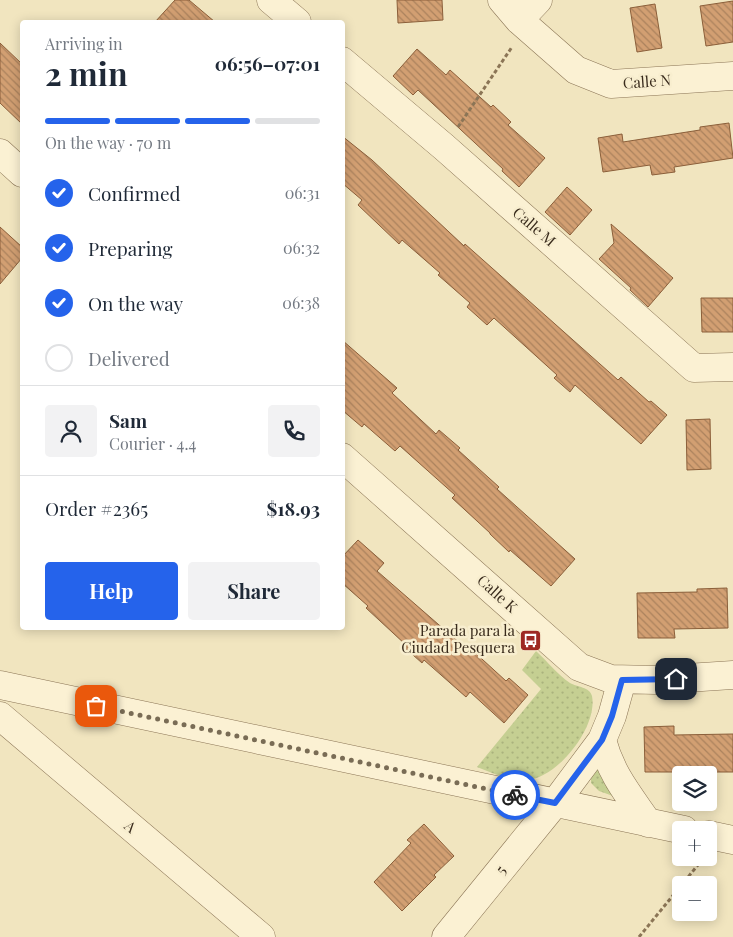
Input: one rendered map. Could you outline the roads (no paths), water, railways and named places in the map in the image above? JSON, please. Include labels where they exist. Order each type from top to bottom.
[{"type":"street","points":[[271,0],[295,20]]},
{"type":"street","points":[[516,15],[538,0]]},
{"type":"street","name":"Calle N","points":[[516,15],[576,70],[611,84],[733,76]]},
{"type":"street","name":"Calle M","points":[[345,64],[694,368],[733,367]]},
{"type":"street","points":[[0,153],[20,171]]},
{"type":"street","name":"Calle K","points":[[345,460],[579,667],[611,679],[622,680],[656,680],[733,675]]},
{"type":"street","name":"5","points":[[446,937],[555,803],[602,740],[612,716],[622,680]]},
{"type":"street","points":[[0,685],[672,828]]},
{"type":"street","name":"A","points":[[0,716],[261,937]]},
{"type":"street","points":[[602,740],[607,760],[617,779],[648,823]]},
{"type":"street","points":[[717,837],[733,840]]},
{"type":"place","name":"Parada para la Ciudad Pesquera","points":[[531,640]]}]
